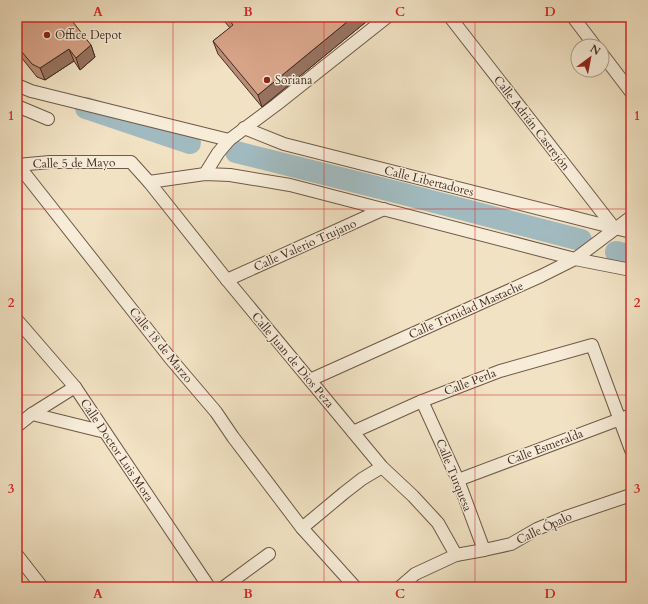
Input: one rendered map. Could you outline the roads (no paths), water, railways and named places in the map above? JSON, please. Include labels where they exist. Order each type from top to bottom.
[{"type":"street","points":[[205,174],[218,153],[229,140],[276,105],[387,17]]},
{"type":"street","name":"Calle Adrián Castrejón","points":[[450,17],[615,229]]},
{"type":"street","points":[[573,17],[589,38]]},
{"type":"street","points":[[610,64],[631,92]]},
{"type":"street","points":[[17,85],[31,91],[229,140]]},
{"type":"street","points":[[17,106],[48,119]]},
{"type":"street","name":"Calle Libertadores","points":[[244,128],[284,144],[631,232]]},
{"type":"street","name":"Calle 5 de Mayo","points":[[18,165],[50,162],[131,162]]},
{"type":"street","name":"Calle Juan de Dios Peza","points":[[131,162],[382,467],[438,522],[456,554]]},
{"type":"street","name":"Calle 18 de Marzo","points":[[18,165],[170,358],[216,412],[302,528],[356,587]]},
{"type":"street","points":[[149,182],[205,174],[230,175],[290,185],[575,259],[631,270]]},
{"type":"street","name":"Calle Valerio Trujano","points":[[227,280],[384,209]]},
{"type":"street","name":"Calle Trinidad Mastache","points":[[310,380],[541,276],[575,259],[631,218]]},
{"type":"street","name":"Calle Doctor Luis Mora","points":[[17,320],[75,387],[209,587]]},
{"type":"street","name":"Calle Perla","points":[[353,432],[422,400],[500,371],[592,345],[619,419]]},
{"type":"street","points":[[17,426],[32,414],[75,387]]},
{"type":"street","name":"Calle Turquesa","points":[[422,400],[458,480],[484,550]]},
{"type":"street","points":[[32,414],[105,432]]},
{"type":"street","name":"Calle Esmeralda","points":[[458,480],[631,414]]},
{"type":"street","points":[[619,419],[631,450]]},
{"type":"street","points":[[302,528],[344,492],[382,467]]},
{"type":"street","name":"Calle Ópalo","points":[[400,587],[415,574],[456,554],[511,544],[537,529],[559,520],[631,495]]},
{"type":"street","points":[[224,587],[269,554]]},
{"type":"street","points":[[17,555],[42,587]]},
{"type":"waterway","points":[[86,108],[190,143]]},
{"type":"waterway","points":[[236,152],[581,240]]},
{"type":"waterway","points":[[616,252],[631,256]]},
{"type":"place","name":"Office Depot","points":[[47,35]]},
{"type":"place","name":"Soriana","points":[[267,80]]}]
